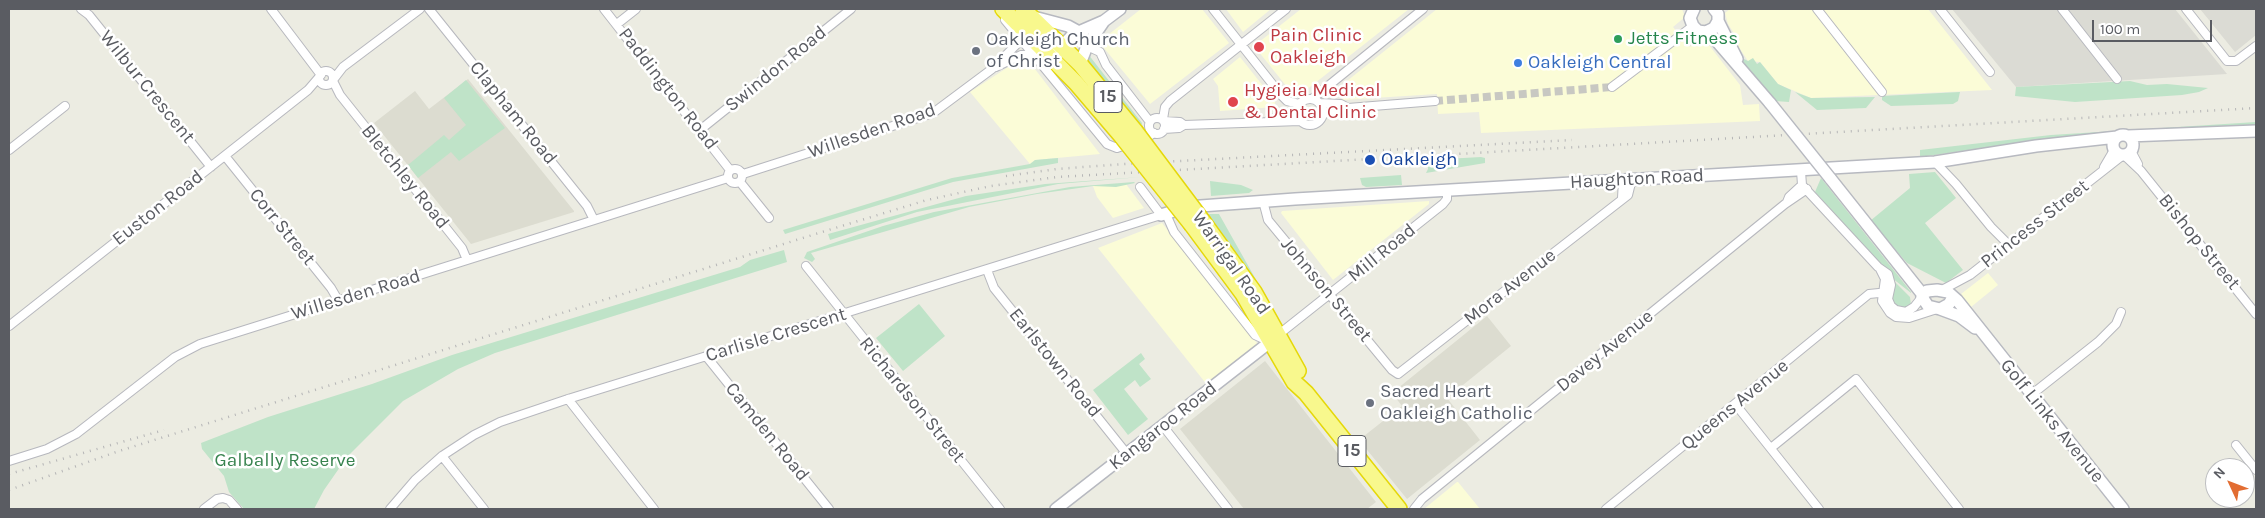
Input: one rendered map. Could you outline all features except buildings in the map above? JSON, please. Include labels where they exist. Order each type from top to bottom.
[{"type":"highway","name":"Warrigal Road","points":[[1002,9],[1086,93],[1138,132]]},
{"type":"highway","name":"Warrigal Road","points":[[1027,12],[1080,64],[1138,132],[1243,294],[1301,377],[1306,392],[1399,509]]},
{"type":"street","name":"Wilbur Crescent","points":[[81,9],[89,15],[210,167]]},
{"type":"street","points":[[271,9],[324,74],[332,74],[330,83]]},
{"type":"street","points":[[330,83],[343,67],[420,9]]},
{"type":"street","name":"Clapham Road","points":[[429,9],[587,206],[594,220]]},
{"type":"street","name":"Paddington Road","points":[[604,9],[700,130],[729,174]]},
{"type":"street","points":[[617,24],[636,9]]},
{"type":"street","name":"Swindon Road","points":[[700,130],[851,9]]},
{"type":"street","name":"Warrigal Road","points":[[1002,9],[1003,19],[1107,144],[1120,148],[1138,132],[1141,142],[1154,133],[1160,133],[1164,123]]},
{"type":"street","points":[[1053,59],[1061,45],[1079,32],[1104,21],[1120,9]]},
{"type":"street","points":[[1213,9],[1287,102],[1298,108]]},
{"type":"street","points":[[1164,123],[1166,107],[1170,101],[1286,9]]},
{"type":"street","points":[[1316,101],[1423,9]]},
{"type":"street","points":[[1694,9],[1690,18],[1697,29],[1714,38],[1742,69]]},
{"type":"street","points":[[1816,9],[1882,92]]},
{"type":"street","points":[[1940,9],[1990,72]]},
{"type":"street","points":[[2062,9],[2117,79]]},
{"type":"street","points":[[2186,9],[2225,59],[2231,62],[2239,59],[2256,46]]},
{"type":"street","points":[[1027,12],[1068,26],[1079,32]]},
{"type":"street","points":[[1612,88],[1697,29],[1710,31],[1718,13]]},
{"type":"street","points":[[1718,13],[1742,69]]},
{"type":"street","points":[[1080,64],[1087,46],[1104,21]]},
{"type":"street","name":"Willesden Road","points":[[741,178],[932,113],[992,69],[1021,40]]},
{"type":"street","points":[[1087,46],[1100,52],[1138,132]]},
{"type":"street","name":"Willesden Road","points":[[992,69],[1021,55],[1034,54]]},
{"type":"street","points":[[330,83],[321,82],[324,74],[343,67]]},
{"type":"street","name":"Golf Links Avenue","points":[[1742,69],[1890,256],[1974,320],[1980,332]]},
{"type":"street","name":"Euston Road","points":[[9,326],[308,90],[324,74]]},
{"type":"street","name":"Euston Road","points":[[308,90],[330,83]]},
{"type":"street","name":"Bletchley Road","points":[[330,83],[462,248],[467,260]]},
{"type":"street","points":[[1268,121],[1298,108],[1304,100],[1341,104],[1348,108]]},
{"type":"street","points":[[1316,101],[1323,114]]},
{"type":"street","points":[[1138,132],[1155,118],[1179,128],[1184,126],[1268,121],[1300,121],[1306,124],[1315,124],[1323,114],[1348,108],[1436,101]]},
{"type":"street","points":[[9,150],[65,106]]},
{"type":"street","points":[[1298,108],[1300,121]]},
{"type":"street","points":[[2123,147],[2153,137],[2256,131]]},
{"type":"street","points":[[1138,132],[1154,133]]},
{"type":"street","name":"Haughton Road","points":[[1187,207],[1627,179],[1941,162],[2036,146],[2086,142],[2123,147]]},
{"type":"street","name":"Bishop Street","points":[[2123,147],[2256,314]]},
{"type":"street","name":"Princess Street","points":[[1938,294],[1970,275],[2100,172],[2113,164],[2123,147]]},
{"type":"street","name":"Corr Street","points":[[225,156],[338,300]]},
{"type":"street","points":[[1941,162],[2006,247]]},
{"type":"street","points":[[741,178],[732,182],[729,174],[739,169],[741,178],[769,218]]},
{"type":"street","points":[[1801,171],[1804,187],[1878,267],[1884,280],[1885,298],[1890,314],[1902,318],[1946,307],[1938,294],[1906,312],[1896,310],[1885,298]]},
{"type":"street","name":"Willesden Road","points":[[9,462],[55,446],[76,434],[187,349],[594,220],[729,174]]},
{"type":"street","name":"Mora Avenue","points":[[1398,374],[1622,198],[1627,179]]},
{"type":"street","name":"Warrigal Road","points":[[1140,187],[1256,335],[1274,338]]},
{"type":"street","name":"Davey Avenue","points":[[1405,509],[1422,499],[1787,202],[1793,201],[1804,187]]},
{"type":"street","name":"Mill Road","points":[[1274,338],[1439,207],[1447,200],[1447,190]]},
{"type":"street","points":[[1435,191],[1439,207]]},
{"type":"street","name":"Johnson Street","points":[[1263,201],[1268,220],[1392,370],[1398,374]]},
{"type":"street","name":"Carlisle Crescent","points":[[390,509],[415,480],[442,456],[490,426],[568,399],[1187,207]]},
{"type":"street","name":"Richardson Street","points":[[806,266],[1000,509]]},
{"type":"street","name":"Earlstown Road","points":[[987,270],[994,288],[1127,454]]},
{"type":"street","name":"Princess Street","points":[[1938,294],[1970,275]]},
{"type":"street","name":"Queens Avenue","points":[[1606,509],[1736,405],[1869,294],[1885,298]]},
{"type":"street","name":"Golf Links Avenue","points":[[1938,294],[1928,306],[1966,320],[1980,332],[2123,509]]},
{"type":"street","points":[[2031,395],[2098,342],[2116,324],[2121,312]]},
{"type":"street","name":"Kangaroo Road","points":[[1057,509],[1274,338]]},
{"type":"street","name":"Camden Road","points":[[706,356],[829,509]]},
{"type":"street","points":[[1771,448],[1856,379],[1959,509]]},
{"type":"street","points":[[568,399],[654,509]]},
{"type":"street","points":[[1736,405],[1819,509]]},
{"type":"street","points":[[1163,426],[1228,509]]},
{"type":"street","points":[[2236,445],[2256,470]]},
{"type":"street","points":[[442,456],[484,509]]},
{"type":"street","points":[[204,509],[217,499],[223,498],[229,500],[238,509]]},
{"type":"street","name":"Davey Avenue","points":[[1414,509],[1422,499]]},
{"type":"shaded area","points":[[1141,9],[1202,9],[1229,43],[1150,104],[1099,42]]},
{"type":"shaded area","points":[[1226,9],[1271,9],[1243,32]]},
{"type":"shaded area","points":[[1301,9],[1409,9],[1296,98],[1254,46]]},
{"type":"shaded area","points":[[1437,9],[1682,9],[1685,17],[1673,27],[1690,47],[1695,42],[1705,40],[1740,85],[1743,105],[1759,104],[1760,121],[1481,133],[1479,112],[1438,114],[1437,94],[1342,100],[1347,81]]},
{"type":"shaded area","points":[[1730,9],[1928,9],[1992,90],[1811,98],[1778,84],[1760,62],[1748,61],[1738,46],[1739,41],[1728,24],[1725,13]]},
{"type":"shaded area","points":[[1952,9],[2175,9],[2227,74],[2016,87]]},
{"type":"shaded area","points":[[2200,9],[2256,9],[2256,35],[2235,52]]},
{"type":"shaded area","points":[[1025,56],[1100,154],[1035,160],[1030,164],[970,92]]},
{"type":"shaded area","points":[[1240,57],[1275,101],[1275,107],[1220,111],[1218,86],[1213,79]]},
{"type":"shaded area","points":[[468,79],[574,212],[471,244],[374,123],[415,91],[429,109]]},
{"type":"shaded area","points":[[1126,184],[1144,208],[1113,218],[1097,197],[1093,186]]},
{"type":"shaded area","points":[[1429,201],[1429,204],[1333,280],[1281,213],[1282,211]]},
{"type":"shaded area","points":[[1162,223],[1260,347],[1208,386],[1098,248]]},
{"type":"shaded area","points":[[1988,273],[1998,285],[1971,307],[1961,294]]},
{"type":"shaded area","points":[[1487,316],[1511,346],[1447,398],[1480,440],[1407,499],[1359,440],[1402,406],[1392,393]]},
{"type":"shaded area","points":[[1265,361],[1376,502],[1367,509],[1244,509],[1180,429]]},
{"type":"shaded area","points":[[1457,482],[1480,509],[1424,509]]},
{"type":"green space","points":[[1088,54],[1142,123],[1141,129],[1090,69]]},
{"type":"green space","points":[[1740,57],[1748,61],[1753,58],[1757,64],[1760,62],[1778,84],[1791,90],[1789,102],[1775,101],[1752,76]]},
{"type":"green space","points":[[466,80],[505,128],[459,161],[451,152],[418,178],[408,165],[444,135],[449,140],[466,125],[444,98]]},
{"type":"green space","points":[[2130,81],[2147,85],[2167,84],[2208,88],[2199,92],[2182,95],[2075,102],[2015,96],[2016,87]]},
{"type":"green space","points":[[1795,92],[1811,98],[1875,97],[1866,108],[1817,110]]},
{"type":"green space","points":[[1960,92],[1958,101],[1953,104],[1891,106],[1882,100],[1882,96]]},
{"type":"green space","points":[[2256,122],[2256,127],[2132,134],[2124,132],[2112,136],[2047,139],[1920,157],[1920,150],[2051,135]]},
{"type":"green space","points":[[1058,158],[1058,163],[953,182],[785,234],[783,230],[952,178],[1030,164],[1035,160]]},
{"type":"green space","points":[[1485,158],[1485,163],[1426,173],[1428,160]]},
{"type":"green space","points":[[1935,172],[1956,198],[1925,223],[1963,270],[1946,283],[1907,263],[1870,221],[1910,188],[1909,174]]},
{"type":"green space","points":[[1401,175],[1402,185],[1366,187],[1362,185],[1360,178]]},
{"type":"green space","points":[[1141,177],[1058,184],[917,212],[830,240],[828,234],[966,196],[1045,184]]},
{"type":"green space","points":[[1821,178],[1911,293],[1892,278],[1815,192]]},
{"type":"green space","points":[[1210,181],[1241,185],[1253,190],[1249,193],[1211,196]]},
{"type":"green space","points":[[1134,182],[1116,187],[1093,186],[1037,194],[969,207],[811,253],[815,259],[812,262],[804,258],[807,252],[883,226],[934,212],[1070,187]]},
{"type":"green space","points":[[1205,214],[1219,214],[1259,285],[1249,275]]},
{"type":"green space","name":"Galbally Reserve","points":[[784,250],[787,262],[495,353],[458,369],[403,401],[347,457],[324,490],[314,509],[244,509],[229,492],[224,476],[202,449],[201,443],[268,417],[372,384],[452,355],[740,267],[750,260]]},
{"type":"green space","points":[[1895,282],[1910,297],[1911,305],[1905,309],[1899,308],[1892,300]]},
{"type":"green space","points":[[919,304],[945,336],[903,371],[876,338]]},
{"type":"green space","points":[[1141,353],[1145,359],[1139,364],[1151,379],[1140,387],[1135,380],[1124,389],[1148,419],[1128,435],[1093,390]]},
{"type":"tunnel","points":[[1435,101],[1612,87]]},
{"type":"railway","points":[[9,490],[119,451],[822,232],[927,200],[991,186],[1057,177],[2256,108]]},
{"type":"railway","points":[[1006,176],[1057,169],[1124,164],[1572,140]]},
{"type":"railway","points":[[9,474],[164,430]]},
{"type":"place","name":"Jetts Fitness","points":[[1618,39]]},
{"type":"place","name":"Pain Clinic Oakleigh","points":[[1259,47]]},
{"type":"place","name":"Oakleigh Church of Christ","points":[[976,51]]},
{"type":"place","name":"Oakleigh Central","points":[[1518,63]]},
{"type":"place","name":"Hygieia Medical & Dental Clinic","points":[[1233,102]]},
{"type":"place","name":"Oakleigh","points":[[1370,160]]},
{"type":"place","name":"Sacred Heart Oakleigh Catholic","points":[[1370,403]]}]
